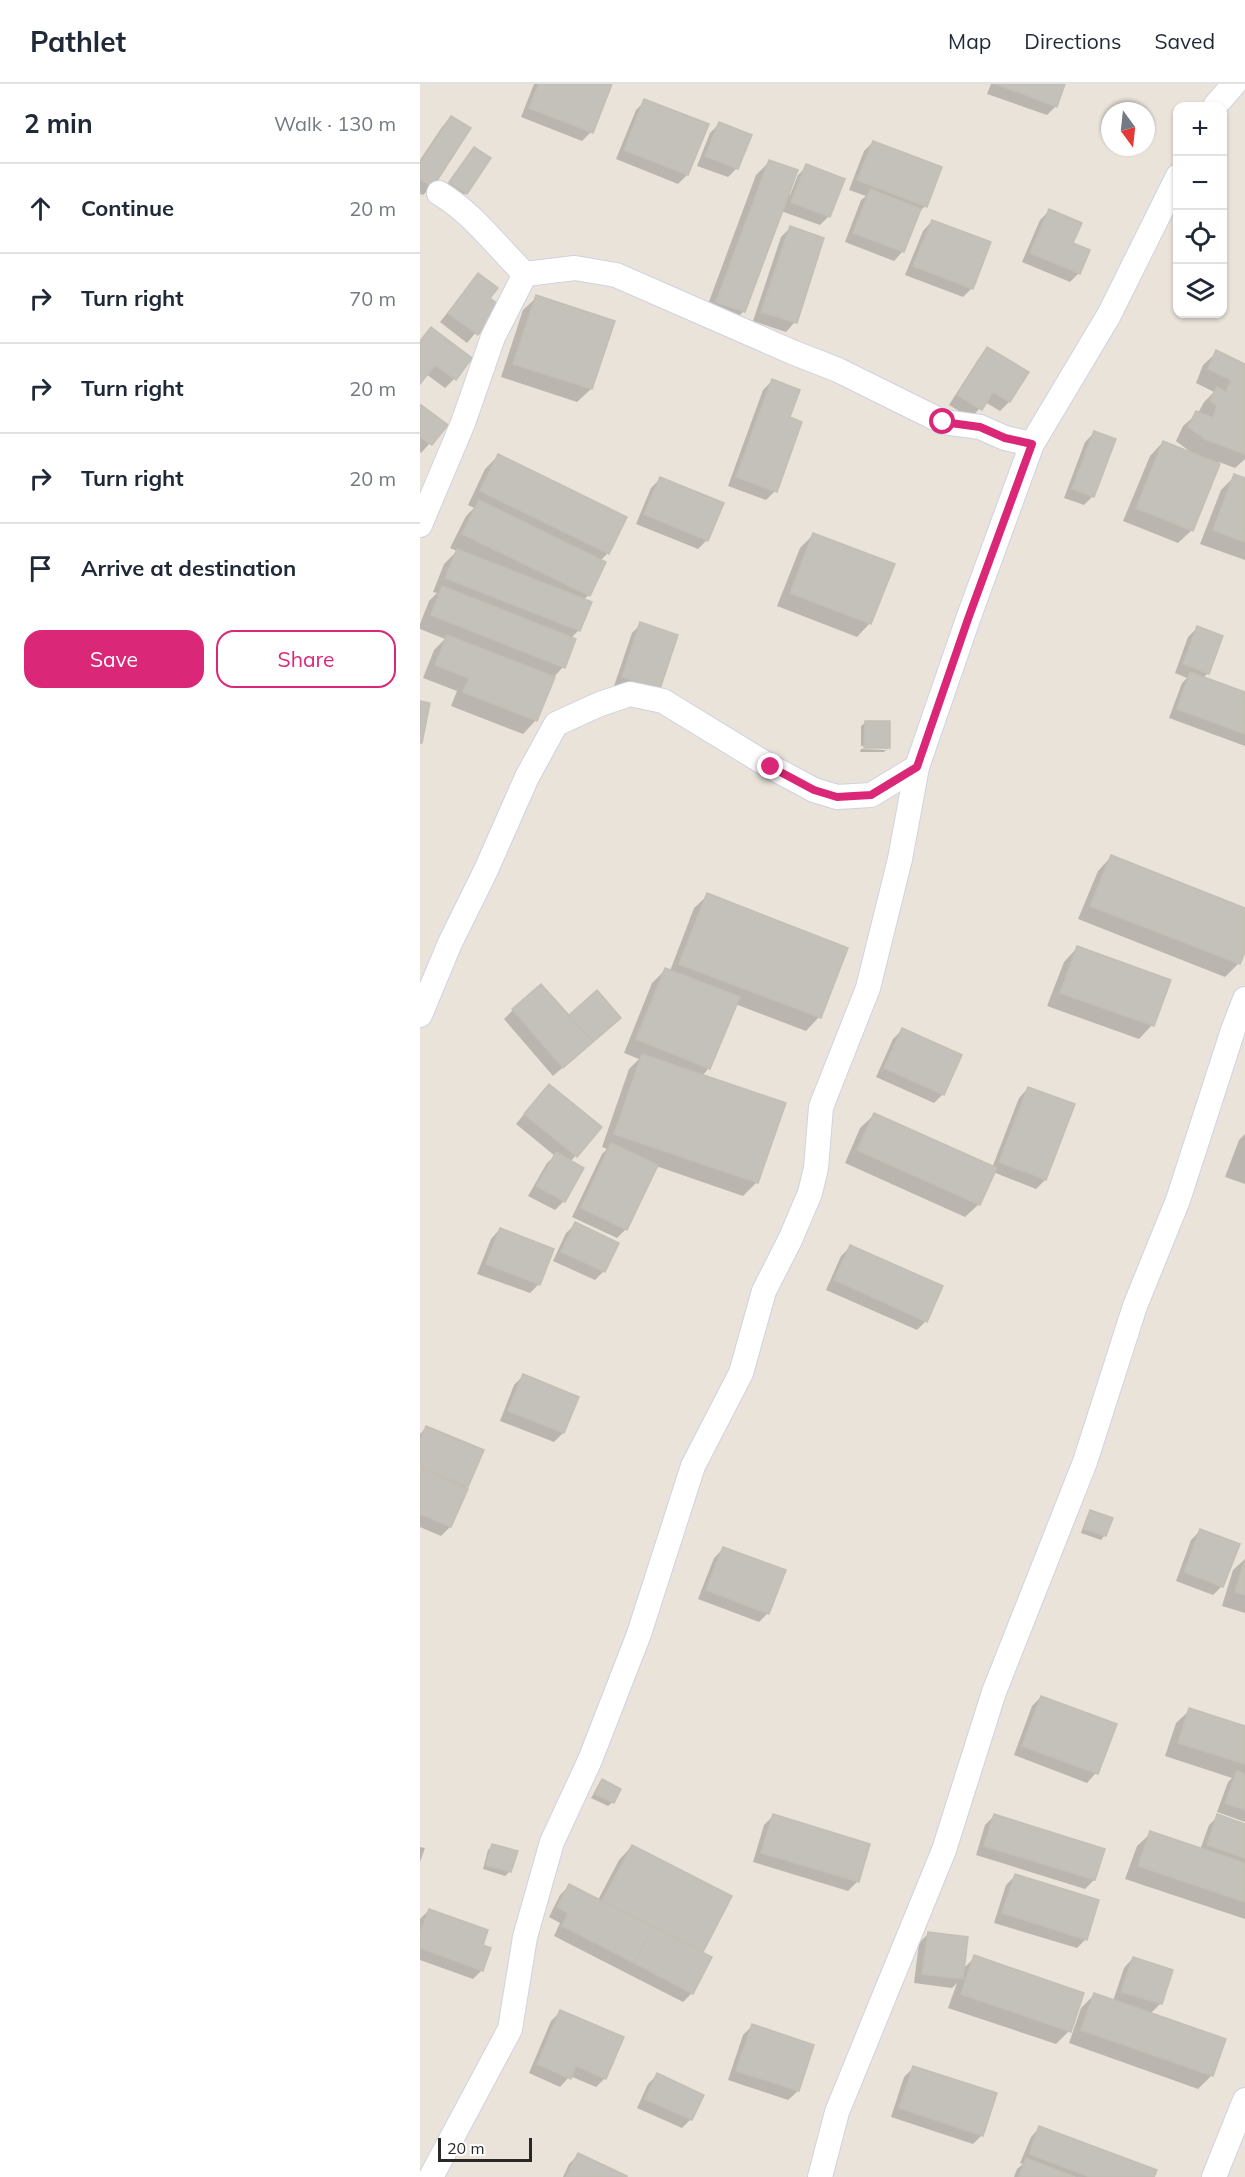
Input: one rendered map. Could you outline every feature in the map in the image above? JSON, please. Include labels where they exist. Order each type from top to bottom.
[{"type":"street","points":[[1218,102],[1234,84]]},
{"type":"street","points":[[431,2177],[510,2029],[525,1937],[552,1842],[586,1768],[639,1634],[693,1466],[741,1373],[764,1291],[790,1240],[810,1193],[816,1168],[821,1107],[868,988],[900,859],[917,767],[1032,444],[1109,315],[1173,186]]},
{"type":"street","points":[[439,193],[456,203],[477,221],[525,274]]},
{"type":"street","points":[[525,274],[575,268],[616,275],[838,370],[943,422],[980,427],[1005,438],[1032,444]]},
{"type":"street","points":[[420,525],[463,423],[493,337],[525,274]]},
{"type":"street","points":[[420,1015],[450,943],[482,879],[527,777],[556,724],[600,704],[630,694],[663,701],[771,767],[814,790],[837,797],[871,795],[917,767]]},
{"type":"street","points":[[819,2177],[837,2112],[944,1850],[994,1692],[1084,1462],[1135,1306],[1178,1200],[1245,999]]},
{"type":"street","points":[[1214,2177],[1245,2100]]},
{"type":"building","points":[[539,84],[612,84],[593,133],[529,108]]},
{"type":"building","points":[[996,84],[1065,84],[1057,107]]},
{"type":"building","points":[[644,99],[709,124],[688,175],[624,150]]},
{"type":"building","points":[[451,116],[471,128],[433,187],[420,179],[420,163]]},
{"type":"building","points":[[719,122],[752,135],[738,169],[705,156]]},
{"type":"building","points":[[873,141],[942,167],[927,207],[857,180]]},
{"type":"building","points":[[474,147],[491,158],[467,194],[449,182]]},
{"type":"building","points":[[769,160],[798,170],[745,312],[716,302]]},
{"type":"building","points":[[806,164],[845,179],[830,217],[791,202]]},
{"type":"building","points":[[870,189],[921,209],[904,252],[853,233]]},
{"type":"building","points":[[1049,209],[1082,223],[1073,243],[1090,250],[1080,274],[1030,253]]},
{"type":"building","points":[[932,220],[991,242],[973,289],[913,266]]},
{"type":"building","points":[[790,226],[824,238],[797,323],[761,312]]},
{"type":"building","points":[[478,273],[498,288],[490,298],[500,306],[478,335],[448,313]]},
{"type":"building","points":[[536,295],[615,321],[592,389],[513,364]]},
{"type":"building","points":[[431,327],[472,358],[456,380],[435,365],[420,384],[420,341]]},
{"type":"building","points":[[987,347],[1029,372],[1010,402],[993,392],[982,410],[957,395]]},
{"type":"building","points":[[1216,350],[1245,364],[1245,454],[1207,440],[1188,427],[1196,411],[1213,418],[1217,406],[1210,400],[1217,387],[1226,392],[1231,380],[1208,369]]},
{"type":"building","points":[[772,379],[800,390],[790,417],[802,422],[777,492],[736,477]]},
{"type":"building","points":[[420,404],[448,425],[432,445],[420,437]]},
{"type":"building","points":[[1094,431],[1116,439],[1094,497],[1072,489]]},
{"type":"building","points":[[1163,441],[1220,464],[1193,531],[1136,508]]},
{"type":"building","points":[[498,454],[627,517],[609,554],[480,491]]},
{"type":"building","points":[[1234,474],[1245,478],[1245,542],[1213,530]]},
{"type":"building","points":[[660,477],[724,503],[708,541],[644,514]]},
{"type":"building","points":[[479,500],[606,562],[590,596],[462,534]]},
{"type":"building","points":[[813,533],[895,564],[871,624],[790,593]]},
{"type":"building","points":[[457,549],[592,602],[580,631],[445,578]]},
{"type":"building","points":[[442,586],[576,639],[565,668],[431,615]]},
{"type":"building","points":[[640,622],[678,635],[660,689],[622,677]]},
{"type":"building","points":[[1197,626],[1223,636],[1209,674],[1183,664]]},
{"type":"building","points":[[447,635],[555,677],[537,721],[463,692],[469,678],[435,665]]},
{"type":"building","points":[[1190,672],[1245,692],[1245,734],[1177,709]]},
{"type":"building","points":[[420,701],[430,703],[422,743],[420,743]]},
{"type":"building","points":[[865,721],[890,721],[890,748],[864,748]]},
{"type":"building","points":[[1111,855],[1245,908],[1245,952],[1240,964],[1090,906]]},
{"type":"building","points":[[707,893],[848,948],[821,1018],[679,964]]},
{"type":"building","points":[[1077,946],[1171,980],[1154,1026],[1060,993]]},
{"type":"building","points":[[665,968],[740,997],[710,1069],[636,1039]]},
{"type":"building","points":[[541,984],[593,1042],[563,1068],[512,1009]]},
{"type":"building","points":[[597,990],[621,1018],[593,1042],[569,1015]]},
{"type":"building","points":[[902,1028],[962,1055],[944,1095],[884,1068]]},
{"type":"building","points":[[642,1054],[786,1103],[758,1183],[614,1134]]},
{"type":"building","points":[[549,1084],[602,1127],[577,1157],[524,1114]]},
{"type":"building","points":[[1028,1087],[1075,1104],[1046,1180],[999,1162]]},
{"type":"building","points":[[874,1113],[997,1168],[980,1205],[857,1150]]},
{"type":"building","points":[[611,1143],[658,1165],[627,1230],[581,1208]]},
{"type":"building","points":[[556,1152],[584,1168],[565,1202],[536,1186]]},
{"type":"building","points":[[575,1222],[619,1243],[605,1272],[561,1252]]},
{"type":"building","points":[[500,1228],[554,1249],[540,1285],[486,1264]]},
{"type":"building","points":[[850,1245],[943,1286],[927,1322],[834,1280]]},
{"type":"building","points":[[523,1374],[579,1397],[564,1433],[508,1411]]},
{"type":"building","points":[[426,1426],[484,1450],[468,1487],[420,1467],[420,1441]]},
{"type":"building","points":[[420,1468],[468,1489],[451,1527],[420,1514]]},
{"type":"building","points":[[1090,1510],[1113,1518],[1106,1536],[1084,1529]]},
{"type":"building","points":[[1200,1529],[1240,1544],[1223,1587],[1184,1572]]},
{"type":"building","points":[[723,1547],[786,1570],[769,1614],[706,1590]]},
{"type":"building","points":[[1245,1560],[1245,1595],[1235,1592]]},
{"type":"building","points":[[1041,1696],[1117,1724],[1098,1774],[1022,1746]]},
{"type":"building","points":[[1189,1708],[1245,1726],[1245,1764],[1178,1743]]},
{"type":"building","points":[[1237,1771],[1245,1775],[1245,1810],[1225,1803]]},
{"type":"building","points":[[602,1779],[621,1789],[614,1803],[594,1794]]},
{"type":"building","points":[[773,1814],[870,1844],[859,1882],[761,1853]]},
{"type":"building","points":[[994,1814],[1105,1849],[1095,1880],[984,1846]]},
{"type":"building","points":[[1217,1814],[1245,1824],[1245,1858],[1207,1845]]},
{"type":"building","points":[[1150,1831],[1245,1863],[1245,1902],[1138,1866]]},
{"type":"building","points":[[492,1844],[518,1851],[511,1872],[486,1865]]},
{"type":"building","points":[[632,1845],[732,1896],[703,1952],[602,1901]]},
{"type":"building","points":[[1015,1874],[1099,1900],[1087,1940],[1002,1913]]},
{"type":"building","points":[[569,1884],[653,1927],[634,1963],[562,1926],[568,1913],[557,1907]]},
{"type":"building","points":[[429,1909],[488,1930],[483,1945],[491,1948],[483,1971],[420,1948],[420,1933]]},
{"type":"building","points":[[653,1927],[712,1957],[693,1994],[634,1963]]},
{"type":"building","points":[[928,1932],[968,1937],[963,1979],[922,1974]]},
{"type":"building","points":[[974,1955],[1084,1993],[1071,2032],[961,1994]]},
{"type":"building","points":[[1133,1957],[1173,1970],[1162,2004],[1121,1992]]},
{"type":"building","points":[[1094,1993],[1226,2039],[1213,2076],[1081,2030]]},
{"type":"building","points":[[560,2010],[624,2037],[606,2079],[576,2066],[571,2079],[537,2064]]},
{"type":"building","points":[[752,2024],[814,2045],[799,2091],[736,2071]]},
{"type":"building","points":[[913,2066],[997,2093],[983,2136],[899,2108]]},
{"type":"building","points":[[657,2073],[704,2095],[692,2120],[645,2099]]},
{"type":"building","points":[[1039,2126],[1157,2170],[1154,2177],[1090,2177],[1029,2154]]},
{"type":"building","points":[[578,2153],[627,2176],[627,2177],[566,2177]]},
{"type":"building","points":[[1026,2158],[1075,2177],[1019,2177]]},
{"type":"route","points":[[771,767],[814,790],[837,797],[871,795],[917,767],[1032,444],[1005,438],[980,427],[943,422]]}]
